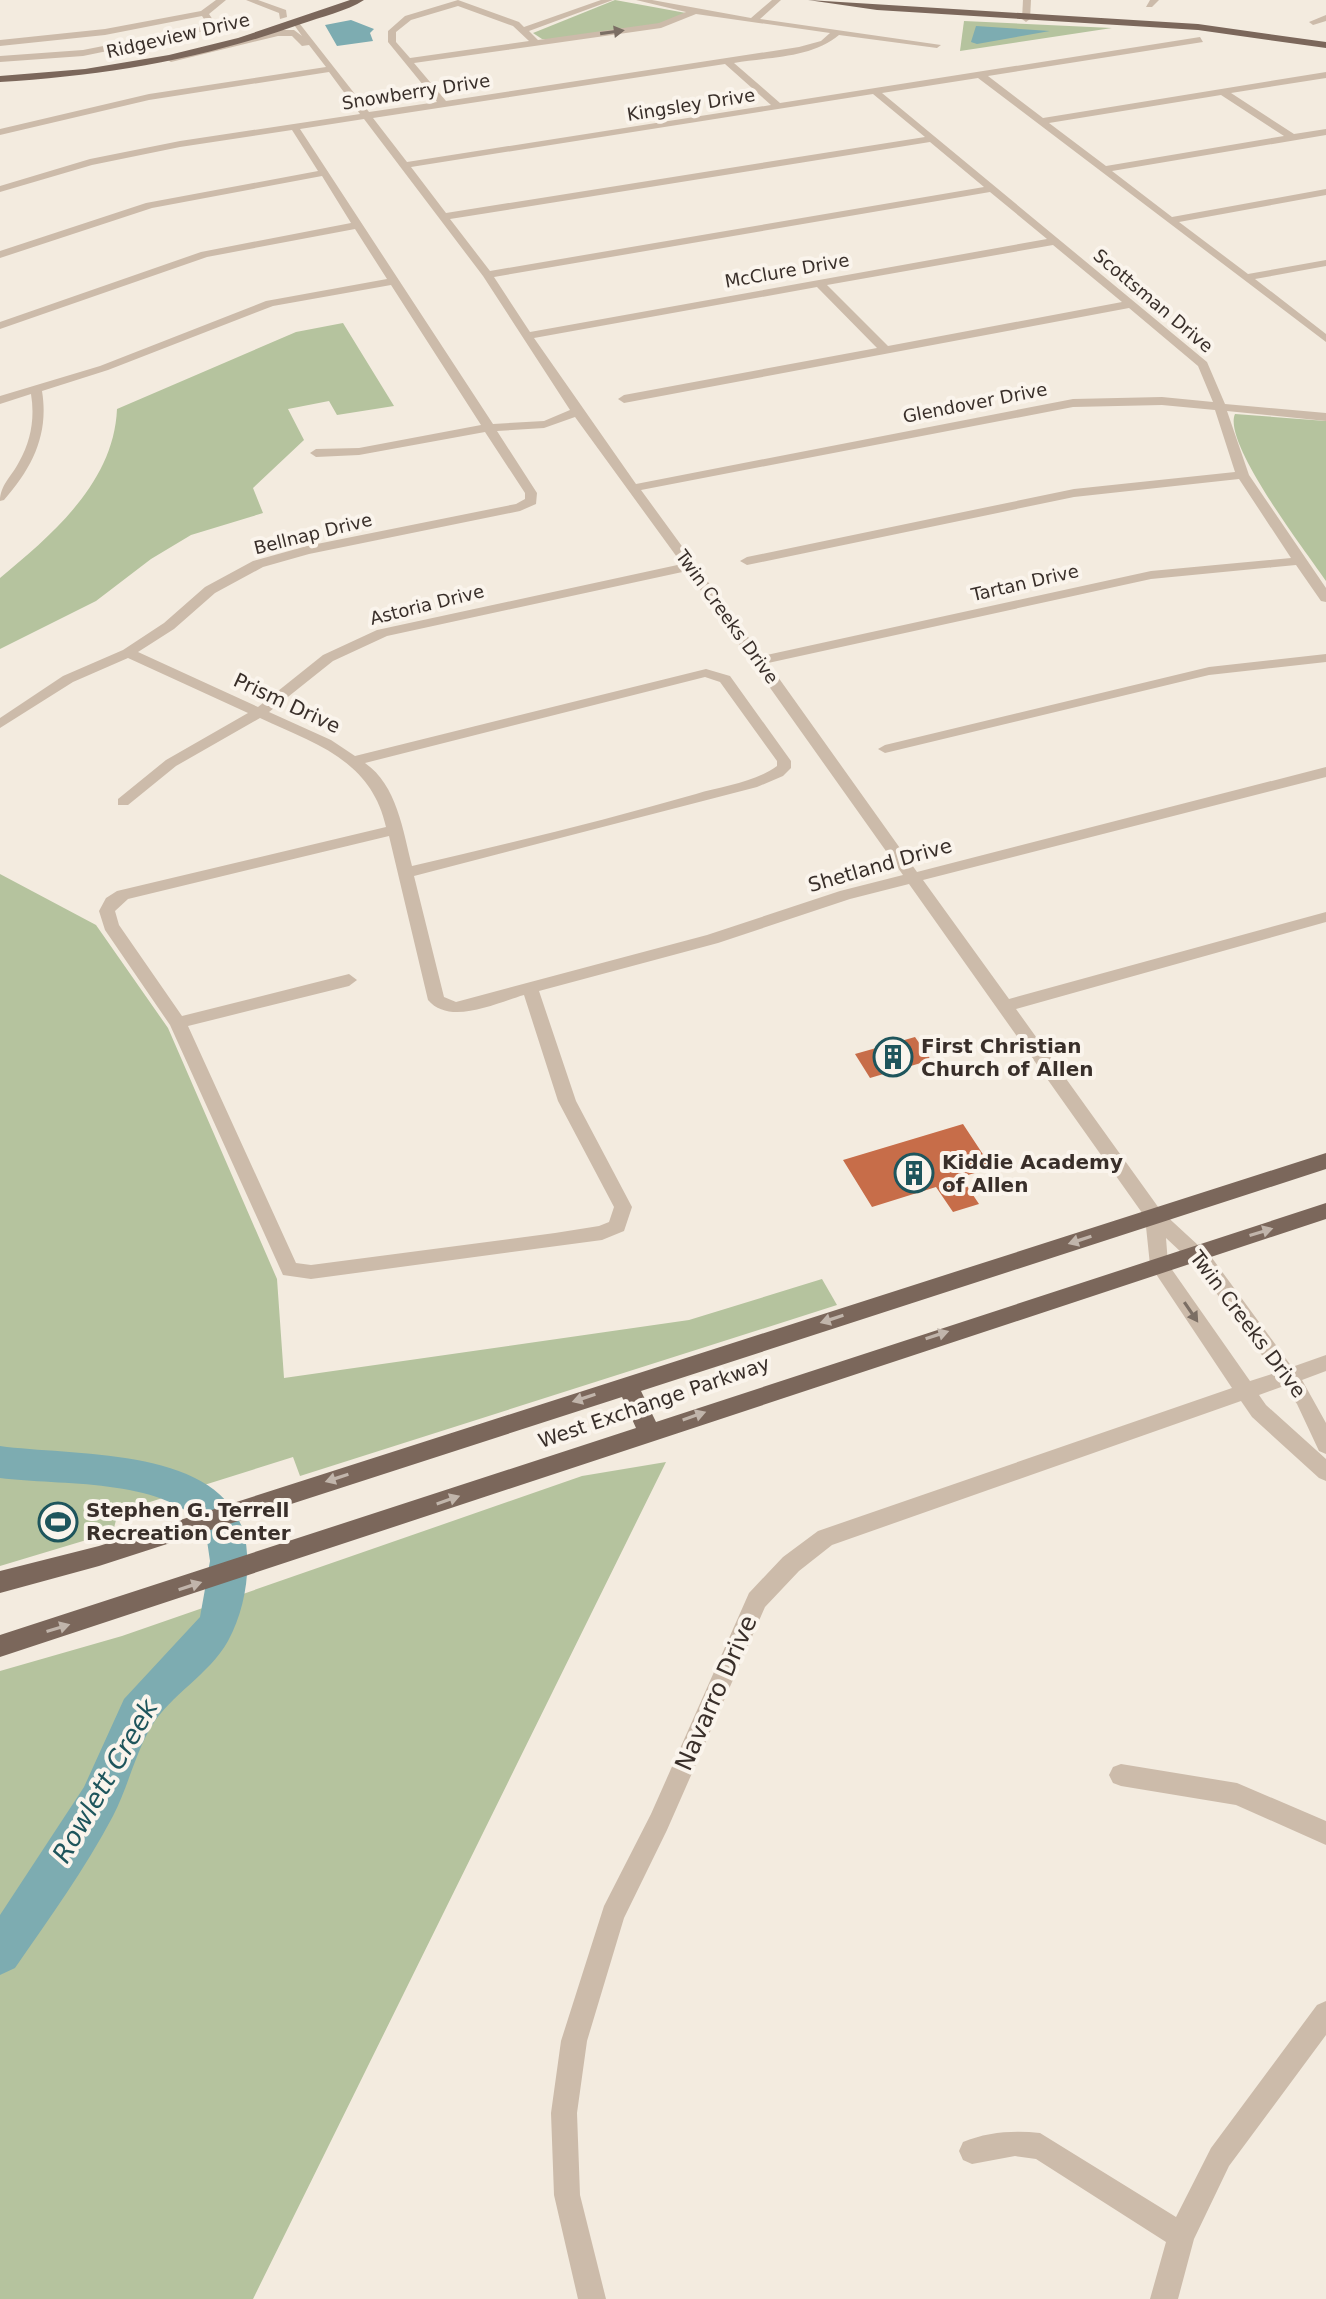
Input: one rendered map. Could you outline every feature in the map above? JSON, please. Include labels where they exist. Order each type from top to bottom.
[{"type":"main road","name":"Ridgeview Drive","points":[[0,79],[88,72],[156,61],[234,42],[331,0]]},
{"type":"main road","name":"Ridgeview Drive","points":[[0,70],[139,54],[359,0]]},
{"type":"main road","points":[[813,0],[1198,19],[1326,37]]},
{"type":"main road","points":[[868,0],[1026,10],[1215,28],[1326,45]]},
{"type":"main road","name":"West Exchange Parkway","points":[[0,1582],[99,1556],[1326,1161]]},
{"type":"main road","name":"West Exchange Parkway","points":[[0,1646],[1326,1211]]},
{"type":"main road","points":[[627,1385],[649,1431]]},
{"type":"street","points":[[523,30],[609,0]]},
{"type":"street","points":[[640,0],[738,19],[937,45]]},
{"type":"street","points":[[738,19],[760,0]]},
{"type":"street","points":[[752,21],[777,0]]},
{"type":"street","points":[[0,43],[105,32],[204,13],[217,1]]},
{"type":"street","points":[[252,1],[271,16],[289,19]]},
{"type":"street","points":[[444,104],[392,42],[391,36],[396,26],[416,15],[454,3],[508,20],[535,42]]},
{"type":"street","points":[[408,61],[661,25],[697,11]]},
{"type":"street","points":[[0,59],[83,53],[179,35],[210,26],[204,13]]},
{"type":"street","points":[[1313,22],[1326,18]]},
{"type":"street","name":"Twin Creeks Drive","points":[[289,19],[332,68],[487,275],[577,411],[1154,1216],[1196,1252],[1305,1399],[1326,1445]]},
{"type":"street","points":[[156,61],[198,54],[284,32],[297,35],[320,60],[332,68]]},
{"type":"street","name":"Snowberry Drive","points":[[0,189],[136,152],[812,47],[837,32]]},
{"type":"street","name":"Kingsley Drive","points":[[404,165],[1200,40]]},
{"type":"street","points":[[727,61],[779,107]]},
{"type":"street","points":[[0,132],[149,97],[332,68]]},
{"type":"street","points":[[1042,121],[1326,75]]},
{"type":"street","points":[[982,76],[1326,339]]},
{"type":"street","name":"Scottsman Drive","points":[[876,92],[1203,364],[1215,383],[1228,443],[1243,475],[1326,598]]},
{"type":"street","points":[[1223,92],[1293,138]]},
{"type":"street","points":[[294,126],[488,428]]},
{"type":"street","points":[[1105,169],[1326,132]]},
{"type":"street","points":[[442,217],[932,139]]},
{"type":"street","points":[[0,255],[150,205],[324,173]]},
{"type":"street","points":[[487,275],[992,189]]},
{"type":"street","points":[[1171,220],[1326,192]]},
{"type":"street","points":[[0,326],[205,254],[357,225]]},
{"type":"street","name":"McClure Drive","points":[[525,336],[1055,241]]},
{"type":"street","points":[[1245,278],[1326,263]]},
{"type":"street","points":[[0,400],[36,390],[270,303],[393,281]]},
{"type":"street","points":[[820,284],[884,349]]},
{"type":"street","points":[[624,399],[1131,304]]},
{"type":"street","points":[[0,497],[25,465],[35,444],[40,417],[36,390]]},
{"type":"street","name":"Glendover Drive","points":[[634,488],[1038,408],[1128,401],[1326,417]]},
{"type":"street","points":[[316,453],[345,455],[488,428],[513,430],[562,421],[577,411]]},
{"type":"street","name":"Bellnap Drive","points":[[0,724],[68,679],[128,653],[169,626],[210,590],[258,564],[307,550],[520,507],[532,501],[531,493],[488,428]]},
{"type":"street","points":[[747,561],[1061,495],[1117,486],[1243,475]]},
{"type":"street","name":"Tartan Drive","points":[[759,661],[1151,575],[1301,561]]},
{"type":"street","name":"Astoria Drive","points":[[123,802],[151,774],[174,758],[257,713],[328,658],[385,631],[691,566]]},
{"type":"street","name":"Prism Drive","points":[[128,653],[326,743],[367,771],[386,799],[436,1000],[447,1007]]},
{"type":"street","points":[[885,749],[1209,671],[1326,658]]},
{"type":"street","points":[[354,761],[571,709],[699,673],[725,679],[784,761],[781,772],[619,821],[405,873]]},
{"type":"street","name":"Shetland Drive","points":[[447,1007],[463,1007],[530,989],[913,878],[1326,772]]},
{"type":"street","points":[[394,830],[123,895],[112,902],[107,911],[111,926],[178,1023],[282,1257],[293,1272],[602,1233],[621,1220],[623,1207],[567,1101],[530,989]]},
{"type":"street","points":[[1005,1006],[1326,917]]},
{"type":"street","points":[[178,1023],[349,980]]},
{"type":"street","name":"Twin Creeks Drive","points":[[1154,1216],[1159,1265],[1269,1422],[1308,1452],[1326,1472]]},
{"type":"street","name":"Navarro Drive","points":[[592,2299],[567,2195],[564,2113],[574,2041],[613,1915],[659,1822],[757,1600],[791,1564],[825,1538],[1326,1363]]},
{"type":"street","points":[[1121,1775],[1210,1786],[1237,1794],[1326,1833]]},
{"type":"street","points":[[1164,2299],[1181,2236],[1220,2157],[1326,2014]]},
{"type":"street","points":[[972,2151],[1015,2143],[1040,2146],[1181,2236]]},
{"type":"green space","points":[[615,0],[686,13],[666,23],[554,39],[542,39],[533,33]]},
{"type":"green space","points":[[964,21],[1112,28],[960,51]]},
{"type":"green space","points":[[343,323],[394,406],[337,415],[329,401],[288,409],[304,440],[253,488],[263,513],[191,535],[151,559],[96,601],[0,649],[0,578],[60,524],[93,483],[105,460],[117,409],[296,332]]},
{"type":"green space","points":[[1235,414],[1326,421],[1326,581],[1253,472],[1234,428]]},
{"type":"green space","points":[[0,874],[96,925],[168,1028],[277,1279],[284,1378],[689,1320],[822,1279],[837,1305],[300,1476],[293,1457],[118,1512],[113,1532],[0,1566]]},
{"type":"green space","points":[[666,1462],[253,2299],[0,2299],[0,1671],[122,1636],[582,1476]]},
{"type":"water","points":[[351,20],[374,29],[370,33],[373,41],[337,46],[325,25]]},
{"type":"water","points":[[976,26],[1050,31],[977,44],[971,42]]},
{"type":"building","name":"First Christian Church of Allen","points":[[915,1037],[931,1060],[870,1078],[855,1054]]},
{"type":"building","name":"Kiddie Academy of Allen","points":[[963,1124],[992,1168],[961,1177],[979,1204],[953,1212],[936,1187],[872,1207],[843,1160]]},
{"type":"waterway","name":"Rowlett Creek","points":[[0,1462],[138,1477],[189,1493],[210,1506],[219,1516],[225,1529],[229,1561],[222,1608],[212,1632],[138,1712],[99,1801],[0,1953]]},
{"type":"place","name":"First Christian Church of Allen","points":[[893,1057]]},
{"type":"place","name":"Kiddie Academy of Allen","points":[[914,1173]]},
{"type":"place","name":"Stephen G. Terrell Recreation Center","points":[[58,1522]]}]
